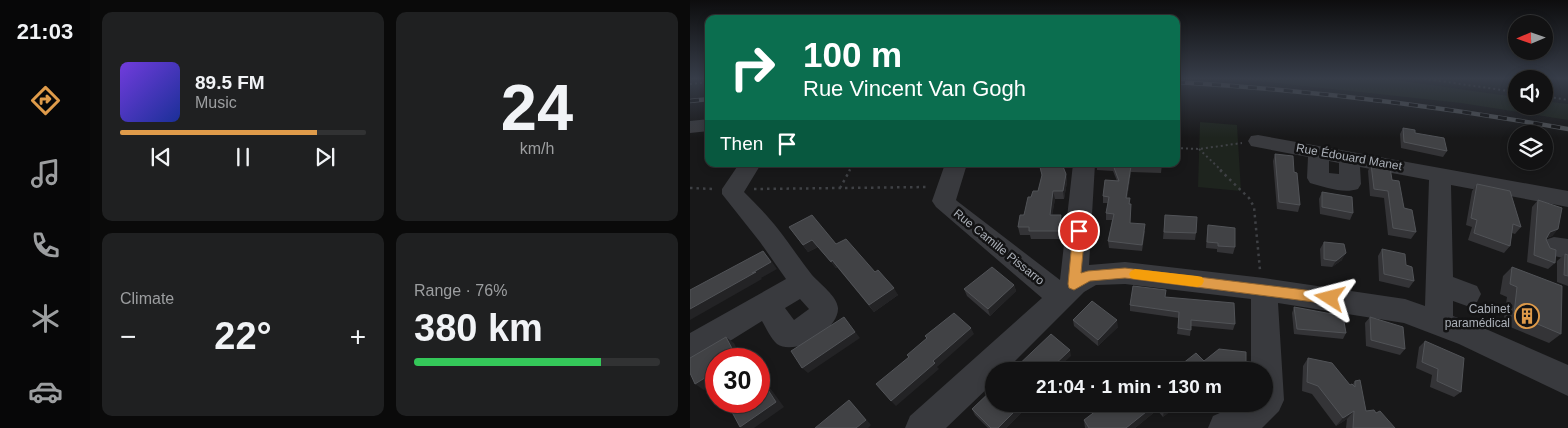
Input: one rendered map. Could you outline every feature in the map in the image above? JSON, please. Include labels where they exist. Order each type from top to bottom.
[{"type":"street","points":[[690,127],[705,125]]},
{"type":"street","name":"Rue Édouard Manet","points":[[1258,141],[1319,152],[1318,178],[1350,184],[1349,158],[1568,199]]},
{"type":"street","points":[[748,167],[732,189],[733,194],[769,235],[824,307],[822,316],[799,332],[787,334],[767,305]]},
{"type":"street","name":"Rue Camille Pissarro","points":[[955,167],[944,201],[949,207],[1068,291]]},
{"type":"street","points":[[1068,291],[1084,167]]},
{"type":"street","points":[[1440,174],[1440,323]]},
{"type":"street","points":[[922,428],[1068,291],[1088,276],[1125,273],[1264,289],[1385,307],[1440,323],[1568,381]]},
{"type":"street","points":[[690,349],[804,283]]},
{"type":"street","points":[[1440,284],[1466,294]]},
{"type":"street","points":[[1240,425],[1268,400],[1264,289]]},
{"type":"path","points":[[1180,148],[1199,149],[1258,141]]},
{"type":"path","points":[[1199,149],[1249,198],[1254,207],[1264,289]]},
{"type":"path","points":[[840,188],[851,167]]},
{"type":"path","points":[[690,188],[948,187]]},
{"type":"shaded area","points":[[1415,98],[1508,98],[1508,110],[1461,103]]},
{"type":"shaded area","points":[[1553,102],[1568,104],[1568,120],[1537,115],[1553,115]]},
{"type":"shaded area","points":[[1200,122],[1237,125],[1241,191],[1198,187]]},
{"type":"building","points":[[1403,128],[1415,130],[1415,133],[1444,138],[1447,151],[1404,142]]},
{"type":"building","points":[[1275,154],[1293,156],[1294,172],[1297,173],[1300,205],[1279,202]]},
{"type":"building","points":[[1371,164],[1390,167],[1392,180],[1399,181],[1404,208],[1412,210],[1416,232],[1393,228],[1388,191],[1374,189]]},
{"type":"building","points":[[1040,167],[1063,167],[1066,174],[1063,191],[1053,191],[1050,215],[1061,215],[1059,231],[1029,231],[1029,227],[1018,227],[1020,215],[1024,215],[1028,197],[1031,197],[1033,191],[1038,191],[1042,175]]},
{"type":"building","points":[[1114,167],[1131,167],[1126,198],[1130,198],[1129,204],[1131,204],[1130,223],[1145,224],[1142,245],[1108,241],[1114,214],[1106,213],[1109,197],[1103,196],[1105,180],[1119,181]]},
{"type":"building","points":[[1477,184],[1510,191],[1521,227],[1513,224],[1510,246],[1474,233],[1477,220],[1471,218]]},
{"type":"building","points":[[1322,192],[1352,197],[1353,213],[1322,207]]},
{"type":"building","points":[[1538,200],[1562,208],[1558,229],[1550,232],[1546,239],[1550,248],[1556,250],[1555,263],[1534,255]]},
{"type":"building","points":[[812,215],[836,244],[846,239],[875,272],[878,270],[894,288],[869,305],[832,260],[831,262],[812,240],[803,245],[789,227]]},
{"type":"building","points":[[1165,215],[1197,217],[1196,233],[1164,232]]},
{"type":"building","points":[[1208,225],[1235,228],[1235,247],[1218,246],[1218,243],[1207,242]]},
{"type":"building","points":[[1324,242],[1344,244],[1346,253],[1336,261],[1324,259]]},
{"type":"building","points":[[1382,249],[1405,254],[1406,265],[1412,267],[1414,281],[1384,274]]},
{"type":"building","points":[[763,251],[771,262],[690,309],[690,290]]},
{"type":"building","points":[[1565,254],[1568,255],[1568,276],[1564,275]]},
{"type":"building","points":[[992,267],[1014,285],[988,309],[964,289]]},
{"type":"building","points":[[1512,267],[1562,286],[1561,334],[1514,314],[1517,287],[1510,284]]},
{"type":"building","points":[[1133,286],[1166,290],[1165,297],[1234,303],[1235,324],[1191,320],[1191,330],[1178,328],[1179,312],[1130,305]]},
{"type":"building","points":[[1092,301],[1117,320],[1098,340],[1073,320]]},
{"type":"building","points":[[1294,307],[1343,316],[1346,333],[1297,329]]},
{"type":"building","points":[[954,313],[971,328],[933,361],[935,363],[891,401],[876,384],[909,357],[907,355],[927,338],[925,336]]},
{"type":"building","points":[[844,317],[855,332],[802,368],[791,351]]},
{"type":"building","points":[[1370,317],[1403,327],[1405,349],[1371,340]]},
{"type":"building","points":[[1051,334],[1070,350],[1057,362],[1021,362]]},
{"type":"building","points":[[726,337],[732,348],[707,348]]},
{"type":"building","points":[[1425,341],[1464,358],[1461,392],[1437,381],[1438,369],[1422,362]]},
{"type":"building","points":[[705,349],[705,378],[695,384],[690,373],[690,358]]},
{"type":"building","points":[[1219,349],[1246,352],[1246,362],[1184,362],[1196,353],[1204,361]]},
{"type":"building","points":[[1308,358],[1332,363],[1350,385],[1352,384],[1355,387],[1355,381],[1360,380],[1366,411],[1374,410],[1376,413],[1380,411],[1395,428],[1353,428],[1354,411],[1343,418],[1318,386],[1307,382]]},
{"type":"building","points":[[770,393],[776,402],[770,406]]},
{"type":"building","points":[[985,397],[985,412],[1014,412],[998,428],[991,428],[972,409]]},
{"type":"building","points":[[849,400],[866,420],[856,428],[815,428]]},
{"type":"building","points":[[1094,412],[1146,412],[1126,428],[1089,428],[1084,420]]},
{"type":"building","points":[[732,413],[760,413],[740,427]]},
{"type":"railway","points":[[1355,98],[1470,113],[1568,129]]},
{"type":"railway","points":[[690,101],[705,99]]},
{"type":"slow traffic","points":[[1135,274],[1197,281]]},
{"type":"place","name":"Cabinet paramédical","points":[[1527,316]]},
{"type":"route","points":[[1079,231],[1074,284],[1081,279],[1095,274],[1125,273],[1330,298]]}]
